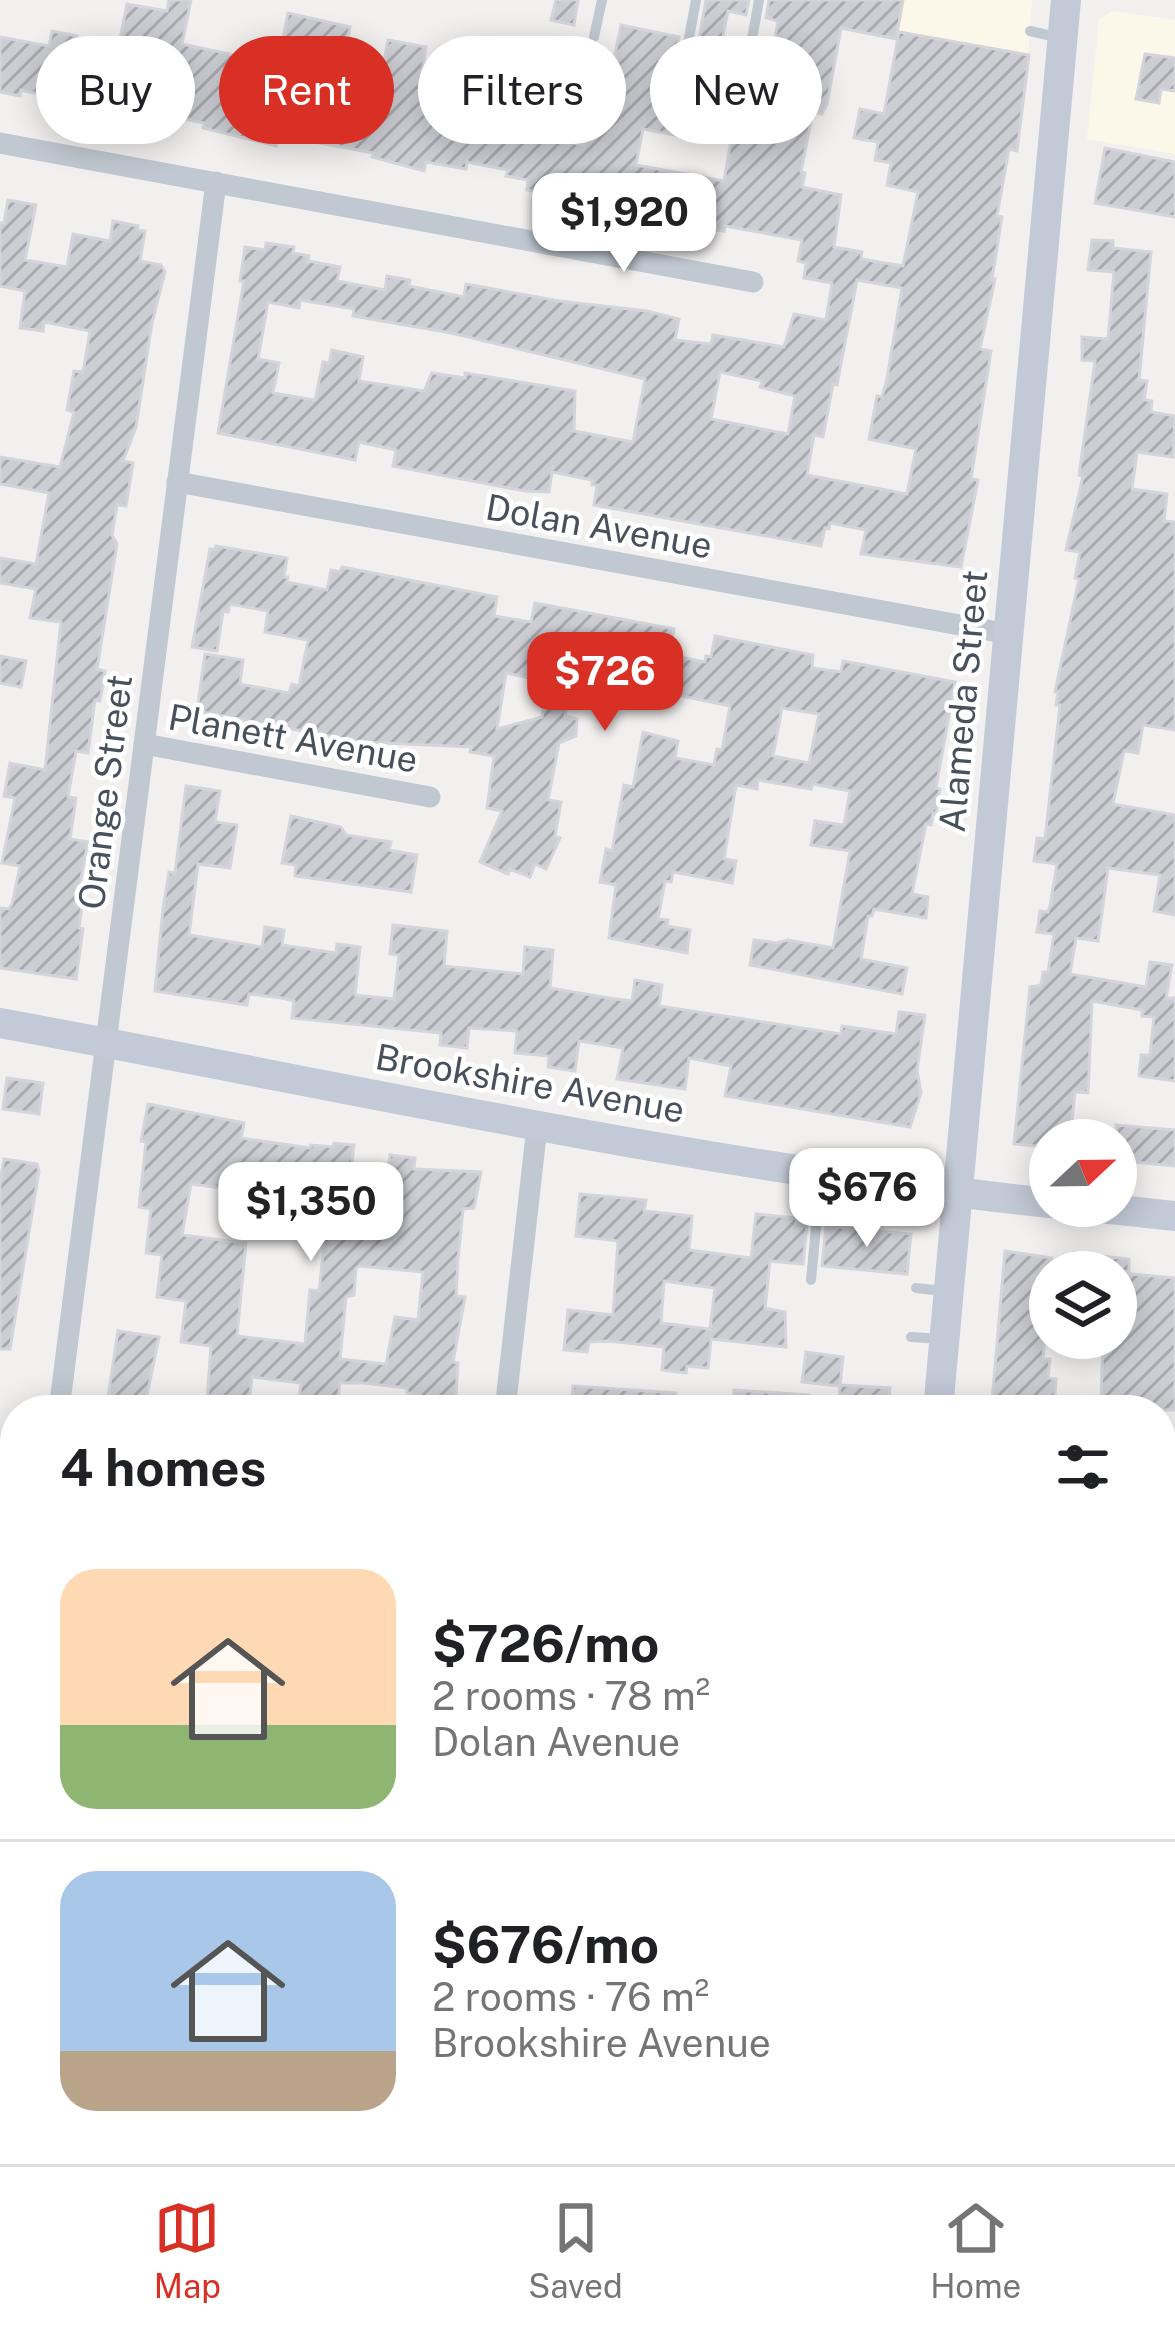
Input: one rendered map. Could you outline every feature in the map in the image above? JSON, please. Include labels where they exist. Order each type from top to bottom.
[{"type":"street","name":"Alameda Street","points":[[939,1395],[1066,0]]},
{"type":"street","points":[[0,143],[753,282]]},
{"type":"street","name":"Orange Street","points":[[61,1395],[216,182]]},
{"type":"street","name":"Dolan Avenue","points":[[177,482],[1009,634]]},
{"type":"street","name":"Planett Avenue","points":[[144,744],[430,797]]},
{"type":"street","name":"Brookshire Avenue","points":[[0,1023],[537,1127],[1029,1201]]},
{"type":"street","points":[[507,1395],[537,1127]]},
{"type":"street","points":[[1137,1212],[1175,1216]]},
{"type":"lane","points":[[594,36],[602,0]]},
{"type":"lane","points":[[689,36],[696,0]]},
{"type":"lane","points":[[753,36],[759,0]]},
{"type":"lane","points":[[1030,32],[1061,38]]},
{"type":"lane","points":[[811,1280],[821,1172]]},
{"type":"lane","points":[[916,1288],[949,1291]]},
{"type":"lane","points":[[911,1337],[944,1340]]},
{"type":"shaded area","points":[[903,0],[1032,0],[1025,103],[891,79]]},
{"type":"shaded area","points":[[1113,11],[1175,20],[1175,154],[1087,139],[1099,19]]},
{"type":"building","points":[[169,0],[191,0],[184,36],[121,36],[127,4],[167,11]]},
{"type":"building","points":[[556,0],[578,0],[574,25],[551,20]]},
{"type":"building","points":[[706,0],[749,0],[746,15],[728,11],[723,36],[700,36]]},
{"type":"building","points":[[769,0],[903,0],[896,39],[841,28],[822,114],[822,36],[775,36],[778,21],[766,18]]},
{"type":"building","points":[[288,13],[350,27],[348,36],[283,36]]},
{"type":"building","points":[[621,25],[674,36],[650,36],[650,130],[643,129],[636,165],[724,181],[730,144],[807,144],[802,187],[841,195],[834,247],[862,252],[861,259],[903,266],[918,192],[887,185],[891,163],[875,160],[878,142],[854,138],[860,109],[884,114],[899,32],[1029,55],[1017,151],[1009,149],[997,216],[1002,217],[995,279],[980,349],[991,351],[971,479],[978,480],[961,567],[861,554],[866,530],[830,523],[821,546],[594,505],[597,485],[592,480],[552,472],[549,492],[525,491],[393,466],[396,450],[359,442],[355,460],[218,433],[244,281],[240,281],[245,247],[265,250],[266,243],[294,247],[293,253],[309,256],[308,261],[340,267],[337,281],[385,290],[387,276],[410,280],[409,286],[464,297],[466,284],[647,311],[679,319],[675,340],[711,344],[713,335],[784,347],[794,314],[826,320],[832,283],[804,278],[806,263],[798,261],[802,240],[725,226],[724,231],[692,227],[630,207],[527,190],[528,180],[506,176],[508,170],[467,162],[466,169],[426,162],[424,171],[372,157],[373,153],[326,144],[394,144],[394,41],[418,46],[418,144],[584,145],[626,144],[626,36],[619,36]],"holes":[[[857,280],[902,288],[887,379],[882,397],[877,396],[869,439],[916,449],[907,494],[807,475],[814,435],[823,437],[833,384],[837,385]],[[300,300],[354,309],[353,316],[451,333],[645,379],[633,442],[574,431],[575,391],[465,373],[465,378],[432,373],[424,391],[359,381],[363,357],[332,350],[329,363],[323,362],[315,400],[273,393],[279,363],[258,359],[268,302],[299,308]],[[720,372],[762,381],[760,387],[795,396],[788,434],[711,419]]]},
{"type":"building","points":[[0,37],[36,44],[36,94],[0,92]]},
{"type":"building","points":[[195,47],[219,52],[219,132],[203,128],[204,123],[195,121]]},
{"type":"building","points":[[1145,54],[1175,58],[1175,91],[1161,89],[1159,103],[1136,99]]},
{"type":"building","points":[[1105,148],[1175,162],[1175,217],[1095,203]]},
{"type":"building","points":[[8,200],[36,205],[25,260],[67,267],[73,234],[110,241],[113,221],[145,231],[140,261],[161,265],[165,272],[136,427],[123,461],[133,463],[126,506],[117,505],[112,535],[117,544],[97,669],[105,671],[100,701],[95,700],[88,753],[76,751],[68,797],[76,798],[70,839],[88,842],[76,904],[82,905],[79,928],[83,929],[76,979],[0,968],[0,908],[9,909],[12,904],[20,866],[2,863],[15,798],[4,796],[10,763],[45,770],[61,622],[30,618],[36,589],[0,583],[0,558],[36,564],[49,493],[0,484],[0,457],[60,467],[74,412],[67,410],[74,371],[83,372],[90,331],[44,322],[43,331],[20,328],[25,291],[0,286],[0,223],[4,223]]},
{"type":"building","points":[[1092,240],[1113,241],[1113,248],[1151,252],[1139,380],[1147,381],[1144,400],[1152,401],[1151,412],[1175,416],[1173,457],[1137,452],[1132,489],[1167,494],[1164,521],[1175,522],[1175,730],[1143,725],[1138,753],[1124,751],[1113,804],[1175,815],[1175,915],[1154,911],[1160,875],[1108,868],[1098,941],[1076,938],[1070,974],[1146,987],[1150,962],[1172,965],[1166,998],[1175,998],[1175,1081],[1139,1076],[1141,1055],[1150,1055],[1154,1017],[1142,1016],[1142,1010],[1092,1001],[1088,1093],[1075,1092],[1072,1119],[1029,1119],[1029,1145],[1014,1144],[1030,987],[1041,985],[1043,972],[1048,972],[1054,934],[1037,932],[1040,911],[1048,912],[1050,906],[1057,864],[1034,861],[1037,838],[1045,839],[1060,705],[1056,705],[1055,692],[1079,579],[1075,578],[1080,552],[1066,550],[1083,476],[1079,475],[1095,361],[1082,360],[1082,337],[1108,339],[1114,272],[1088,270]]},
{"type":"building","points":[[216,546],[287,558],[287,582],[327,590],[331,570],[340,572],[342,567],[497,597],[494,616],[531,622],[535,603],[674,629],[669,655],[705,662],[706,656],[711,657],[715,636],[813,655],[812,668],[841,672],[843,661],[955,682],[936,788],[940,789],[936,814],[931,825],[926,824],[912,894],[928,897],[926,918],[874,909],[868,916],[861,959],[907,968],[902,994],[750,965],[754,940],[833,948],[850,851],[811,845],[815,821],[844,825],[850,791],[758,780],[757,789],[736,785],[724,859],[736,861],[732,883],[673,872],[671,882],[665,881],[658,919],[668,920],[667,926],[690,930],[687,953],[609,938],[616,885],[600,882],[606,849],[612,851],[624,785],[633,787],[643,732],[678,741],[675,758],[714,765],[717,749],[722,750],[730,706],[629,685],[626,705],[604,701],[609,676],[574,669],[565,716],[577,719],[576,736],[559,743],[548,800],[561,802],[555,836],[560,838],[546,869],[535,864],[530,877],[510,869],[508,874],[480,862],[502,811],[487,808],[494,756],[470,752],[471,747],[361,742],[197,711],[205,654],[243,660],[240,684],[289,693],[292,684],[299,686],[308,640],[265,632],[268,611],[230,604],[228,612],[223,611],[217,651],[192,647],[210,549]],"holes":[[[506,673],[549,682],[542,717],[497,729]],[[782,708],[819,714],[809,763],[773,756]]]},
{"type":"building","points":[[0,656],[26,661],[21,687],[0,683]]},
{"type":"building","points":[[186,786],[220,791],[215,822],[237,825],[230,868],[198,864],[189,935],[262,947],[265,927],[284,930],[282,945],[336,953],[337,944],[360,947],[355,995],[394,999],[399,955],[390,954],[393,925],[447,931],[444,966],[523,974],[525,947],[553,950],[550,988],[609,998],[632,1001],[635,980],[662,985],[659,1006],[841,1034],[842,1026],[896,1034],[899,1012],[925,1015],[917,1070],[921,1093],[910,1127],[725,1096],[731,1066],[689,1058],[685,1089],[617,1079],[623,1048],[579,1041],[575,1071],[548,1067],[549,1056],[515,1053],[517,1031],[469,1028],[467,1048],[440,1045],[441,1033],[292,1018],[294,1001],[282,998],[249,994],[247,1005],[155,991],[163,909],[169,872],[175,873]]},
{"type":"building","points":[[291,816],[341,827],[346,835],[391,842],[389,850],[417,855],[411,892],[295,876],[296,865],[282,863]]},
{"type":"building","points":[[7,1078],[43,1083],[39,1114],[3,1109]]},
{"type":"building","points":[[148,1104],[244,1123],[241,1138],[310,1148],[354,1145],[350,1181],[288,1174],[277,1237],[233,1232],[237,1190],[191,1184],[182,1235],[246,1243],[237,1336],[305,1344],[310,1290],[319,1291],[325,1236],[366,1239],[370,1200],[358,1199],[361,1175],[387,1178],[390,1155],[415,1158],[414,1169],[481,1172],[474,1208],[463,1209],[456,1296],[465,1297],[453,1362],[458,1363],[456,1395],[419,1395],[407,1393],[407,1388],[340,1383],[338,1395],[299,1395],[301,1383],[252,1377],[250,1395],[207,1395],[211,1346],[181,1342],[186,1301],[157,1297],[162,1255],[146,1253],[151,1209],[139,1207],[146,1142],[141,1141]],"holes":[[[356,1268],[423,1272],[418,1320],[395,1317],[386,1364],[340,1359],[346,1297],[354,1295]]]},
{"type":"building","points":[[1137,1127],[1175,1130],[1175,1166],[1137,1162]]},
{"type":"building","points":[[4,1159],[37,1164],[39,1171],[10,1349],[0,1349]]},
{"type":"building","points":[[580,1194],[646,1200],[644,1211],[692,1216],[689,1250],[751,1258],[756,1214],[797,1218],[796,1223],[807,1224],[803,1264],[770,1261],[765,1308],[785,1312],[786,1347],[711,1339],[708,1368],[687,1366],[686,1373],[662,1370],[664,1347],[608,1341],[589,1342],[587,1352],[564,1350],[568,1310],[613,1315],[618,1241],[576,1236]],"holes":[[[664,1281],[715,1288],[710,1329],[661,1323]]]},
{"type":"building","points":[[826,1226],[911,1234],[907,1274],[822,1266]]},
{"type":"building","points":[[1005,1251],[1029,1255],[1029,1359],[1050,1359],[1048,1378],[1056,1379],[1055,1395],[993,1395]]},
{"type":"building","points":[[1137,1275],[1175,1278],[1175,1395],[1101,1395],[1102,1359],[1137,1359]]},
{"type":"building","points":[[118,1331],[159,1337],[147,1395],[108,1395]]},
{"type":"building","points":[[806,1352],[843,1357],[840,1385],[890,1388],[889,1395],[839,1395],[840,1386],[802,1382]]},
{"type":"building","points":[[573,1386],[676,1393],[676,1395],[572,1395]]},
{"type":"building","points":[[734,1390],[809,1395],[733,1395]]}]
